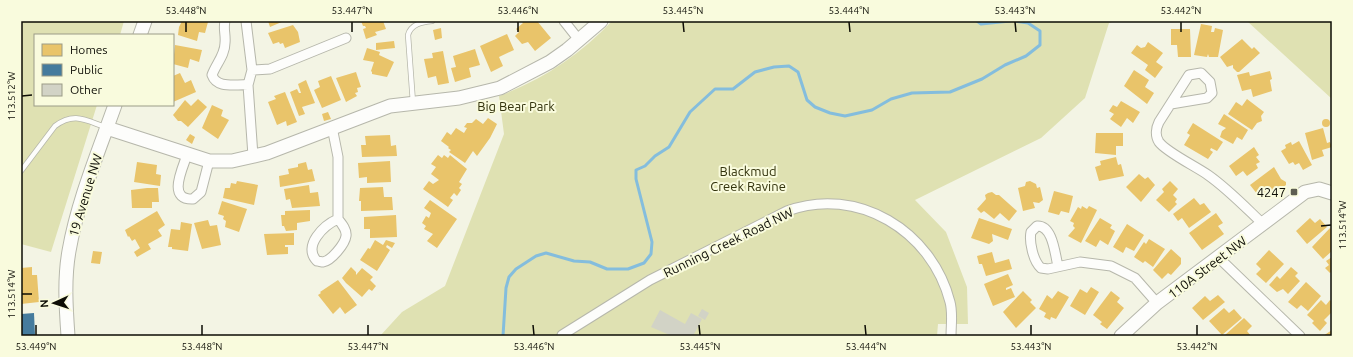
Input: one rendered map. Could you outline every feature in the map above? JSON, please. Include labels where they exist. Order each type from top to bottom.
[{"type":"street","points":[[140,34],[145,21]]},
{"type":"street","points":[[225,21],[223,28],[225,43],[221,59],[212,75],[214,81],[218,84],[248,85]]},
{"type":"street","points":[[246,21],[252,70],[248,85],[253,156]]},
{"type":"street","points":[[564,21],[579,40]]},
{"type":"street","points":[[107,128],[209,161],[232,161],[267,153],[385,107],[459,98],[500,88],[537,70],[579,40],[601,21]]},
{"type":"street","points":[[252,70],[270,68],[346,38]]},
{"type":"street","points":[[1171,104],[1207,98],[1212,93],[1212,86],[1201,73],[1191,74],[1171,104],[1157,126],[1157,134],[1160,142],[1167,149],[1194,165],[1218,182],[1263,224]]},
{"type":"street","name":"19 Avenue NW","points":[[68,336],[66,283],[69,251],[77,212],[115,106]]},
{"type":"street","points":[[332,128],[338,157],[338,219],[346,231],[346,236],[343,244],[328,260],[322,262],[317,261],[311,250],[312,245],[327,226],[338,219]]},
{"type":"street","points":[[187,155],[178,185],[179,194],[183,198],[194,199],[201,192],[209,161]]},
{"type":"street","name":"110A Street NW","points":[[1058,266],[1049,233],[1044,227],[1037,226],[1030,235],[1036,262],[1043,269],[1085,262],[1111,266],[1135,278],[1158,303],[1308,191],[1323,189],[1332,193]]},
{"type":"street","name":"Running Creek Road NW","points":[[562,335],[650,280],[783,213],[810,204],[828,203],[859,207],[873,212],[888,219],[913,240],[930,260],[945,288],[951,308],[951,336]]},
{"type":"street","points":[[1219,258],[1300,336]]},
{"type":"street","points":[[1123,335],[1158,303]]},
{"type":"lane","points":[[413,104],[408,35],[409,31],[419,22],[432,21]]},
{"type":"lane","points":[[21,171],[55,126],[62,120],[71,117],[107,128]]},
{"type":"green space","points":[[21,21],[124,21],[120,34],[34,34],[34,106],[97,106],[51,252],[21,244]]},
{"type":"green space","name":"Blackmud Creek Ravine","points":[[612,21],[1115,21],[1109,23],[1085,98],[1041,138],[915,200],[946,232],[967,287],[968,324],[938,324],[937,336],[380,336],[402,312],[445,286],[504,134],[499,96],[515,90],[560,65],[587,45]]},
{"type":"green space","points":[[1247,21],[1332,21],[1332,99]]},
{"type":"building: Homes","points":[[182,21],[208,22],[205,33],[199,32],[197,41],[178,35],[179,27]]},
{"type":"building: Homes","points":[[268,21],[284,21],[270,27]]},
{"type":"building: Homes","points":[[361,21],[383,21],[386,29],[375,32],[377,35],[366,39],[363,29],[366,28],[363,26]]},
{"type":"building: Homes","points":[[521,21],[537,21],[551,38],[535,51],[528,42],[522,44],[515,36],[519,32],[516,29],[523,23]]},
{"type":"building: Homes","points":[[1201,24],[1212,26],[1211,32],[1214,32],[1215,28],[1223,30],[1218,57],[1209,57],[1208,54],[1207,57],[1194,55]]},
{"type":"building: Homes","points":[[293,25],[298,32],[300,42],[285,48],[283,43],[280,44],[279,42],[273,44],[268,33]]},
{"type":"building: Homes","points":[[441,28],[442,38],[435,40],[433,30]]},
{"type":"building: Homes","points":[[1171,29],[1190,29],[1191,57],[1178,57],[1177,45],[1171,45]]},
{"type":"building: Homes","points":[[507,34],[514,50],[499,57],[503,66],[491,72],[480,46]]},
{"type":"building: Homes","points":[[1242,39],[1252,49],[1254,47],[1260,53],[1239,72],[1237,72],[1233,68],[1233,65],[1227,67],[1220,57]]},
{"type":"building: Homes","points":[[394,41],[395,48],[376,50],[376,43]]},
{"type":"building: Homes","points":[[1148,42],[1163,53],[1156,62],[1163,67],[1155,78],[1145,70],[1148,65],[1131,53],[1137,45],[1141,48],[1145,47]]},
{"type":"building: Homes","points":[[175,45],[202,50],[199,62],[190,59],[188,68],[174,64]]},
{"type":"building: Homes","points":[[367,48],[380,52],[379,55],[394,62],[387,77],[372,74],[371,71],[374,62],[363,60]]},
{"type":"building: Homes","points":[[475,49],[480,65],[469,68],[471,77],[455,82],[451,68],[456,67],[453,56]]},
{"type":"building: Homes","points":[[443,51],[449,83],[438,85],[436,76],[428,78],[424,59],[433,58],[432,53]]},
{"type":"building: Homes","points":[[1134,70],[1149,80],[1145,87],[1154,93],[1147,104],[1124,86]]},
{"type":"building: Homes","points":[[1270,71],[1272,91],[1253,97],[1251,89],[1242,91],[1237,75],[1249,72],[1250,76]]},
{"type":"building: Homes","points":[[356,72],[361,87],[357,88],[358,92],[355,93],[357,96],[346,102],[336,78]]},
{"type":"building: Homes","points":[[180,73],[185,83],[191,80],[196,92],[174,102],[174,76]]},
{"type":"building: Homes","points":[[331,76],[341,100],[322,108],[314,90],[320,87],[318,81]]},
{"type":"building: Homes","points":[[306,80],[315,103],[302,107],[305,114],[299,116],[290,92],[297,89],[299,93],[301,93],[298,84]]},
{"type":"building: Homes","points":[[285,92],[297,122],[287,126],[286,121],[277,125],[268,102],[276,99],[274,96]]},
{"type":"building: Homes","points":[[198,99],[207,107],[188,127],[181,121],[178,121],[173,115],[185,100],[191,106]]},
{"type":"building: Homes","points":[[1247,99],[1264,112],[1261,116],[1262,121],[1257,123],[1252,130],[1228,114],[1236,102],[1242,106]]},
{"type":"building: Homes","points":[[1121,101],[1140,112],[1133,123],[1127,118],[1121,127],[1110,119],[1114,114],[1109,111],[1113,105],[1117,107]]},
{"type":"building: Homes","points":[[212,105],[223,110],[221,116],[229,120],[218,139],[202,128]]},
{"type":"building: Homes","points":[[328,112],[331,119],[324,121],[322,114]]},
{"type":"building: Homes","points":[[1224,114],[1248,130],[1242,140],[1237,137],[1233,144],[1220,137],[1222,131],[1226,128],[1218,124]]},
{"type":"building: Homes","points":[[488,118],[497,124],[490,138],[477,156],[473,151],[465,163],[449,152],[451,150],[448,148],[449,147],[441,141],[447,132],[451,135],[456,128],[464,133],[467,128],[464,127],[467,123],[472,123],[476,119],[483,124]]},
{"type":"building: Homes","points":[[1324,119],[1328,119],[1330,123],[1328,127],[1324,127],[1322,125],[1322,121]]},
{"type":"building: Homes","points":[[1193,123],[1223,142],[1217,151],[1211,148],[1210,150],[1213,152],[1208,159],[1184,145],[1190,135],[1187,133]]},
{"type":"building: Homes","points":[[1323,128],[1327,143],[1330,142],[1332,147],[1322,150],[1324,156],[1312,160],[1305,133]]},
{"type":"building: Homes","points":[[1096,133],[1123,133],[1123,146],[1116,146],[1116,155],[1095,153]]},
{"type":"building: Homes","points":[[190,134],[195,137],[192,144],[186,140]]},
{"type":"building: Homes","points":[[390,135],[391,146],[396,145],[397,156],[362,157],[361,145],[366,145],[365,136]]},
{"type":"building: Homes","points":[[1299,141],[1312,165],[1303,170],[1299,163],[1295,165],[1293,162],[1289,164],[1281,151],[1286,148],[1285,145],[1291,142],[1292,145]]},
{"type":"building: Homes","points":[[1254,147],[1259,155],[1256,157],[1260,162],[1256,164],[1258,168],[1247,176],[1243,171],[1236,176],[1229,166]]},
{"type":"building: Homes","points":[[438,155],[442,158],[444,155],[448,158],[450,155],[467,169],[459,182],[462,184],[459,188],[461,190],[457,196],[454,193],[450,198],[453,200],[448,207],[423,189],[429,181],[433,184],[439,180],[431,174],[436,167],[431,164]]},
{"type":"building: Homes","points":[[1116,157],[1118,165],[1121,164],[1124,176],[1099,181],[1095,167],[1101,165],[1100,161]]},
{"type":"building: Homes","points":[[390,161],[391,182],[367,183],[367,177],[359,178],[358,163]]},
{"type":"building: Homes","points":[[137,162],[157,165],[156,174],[161,175],[160,186],[134,182]]},
{"type":"building: Homes","points":[[306,162],[308,170],[312,169],[315,181],[280,187],[279,176],[289,174],[288,169],[298,167],[298,164]]},
{"type":"building: Homes","points":[[1274,167],[1281,179],[1286,182],[1286,185],[1269,198],[1266,197],[1264,191],[1258,195],[1250,185]]},
{"type":"building: Homes","points":[[1139,174],[1145,179],[1148,177],[1155,185],[1141,202],[1126,187]]},
{"type":"building: Homes","points":[[237,181],[258,185],[254,205],[223,198],[225,188],[230,188],[231,183],[236,184]]},
{"type":"building: Homes","points":[[1030,181],[1036,184],[1037,188],[1040,187],[1043,200],[1039,203],[1033,202],[1035,208],[1023,211],[1018,188],[1025,186],[1026,182]]},
{"type":"building: Homes","points":[[1170,181],[1178,189],[1173,195],[1177,199],[1175,202],[1177,204],[1169,212],[1156,200],[1164,192],[1162,189]]},
{"type":"building: Homes","points":[[309,185],[310,193],[318,192],[320,206],[292,208],[290,199],[286,200],[284,189]]},
{"type":"building: Homes","points":[[383,187],[384,197],[392,197],[393,210],[361,211],[361,201],[359,201],[360,188]]},
{"type":"building: Homes","points":[[158,188],[159,202],[152,202],[152,208],[132,208],[131,190]]},
{"type":"building: Homes","points":[[1054,191],[1073,196],[1069,213],[1061,211],[1059,215],[1048,212]]},
{"type":"building: Homes","points":[[992,192],[999,195],[1017,211],[1009,221],[1000,213],[994,219],[984,211],[981,213],[977,209],[986,199],[985,195]]},
{"type":"building: Homes","points":[[1194,198],[1200,205],[1204,203],[1211,212],[1189,228],[1182,218],[1178,221],[1173,214]]},
{"type":"building: Homes","points":[[430,200],[457,219],[437,248],[427,241],[433,234],[424,229],[426,226],[422,223],[426,216],[429,218],[431,213],[424,208]]},
{"type":"building: Homes","points":[[222,201],[247,209],[239,232],[225,227],[226,221],[223,219],[224,216],[218,214]]},
{"type":"building: Homes","points":[[1082,206],[1087,209],[1089,206],[1097,210],[1081,243],[1068,236],[1075,228],[1073,226],[1074,223],[1070,221],[1078,207],[1081,209]]},
{"type":"building: Homes","points":[[310,210],[310,221],[297,223],[297,230],[286,231],[284,226],[282,226],[281,215],[285,215],[285,211]]},
{"type":"building: Homes","points":[[157,211],[165,225],[158,230],[162,236],[148,244],[151,249],[137,257],[134,252],[140,248],[135,239],[132,241],[129,236],[128,237],[125,230]]},
{"type":"building: Homes","points":[[1216,213],[1223,223],[1218,226],[1224,234],[1202,250],[1189,233]]},
{"type":"building: Homes","points":[[396,215],[397,237],[370,238],[370,229],[364,229],[364,217]]},
{"type":"building: Homes","points":[[979,218],[1012,229],[1008,240],[992,234],[993,241],[989,244],[971,238]]},
{"type":"building: Homes","points":[[1100,218],[1112,225],[1110,228],[1115,231],[1108,245],[1100,240],[1096,247],[1085,241]]},
{"type":"building: Homes","points":[[1310,218],[1315,223],[1320,219],[1327,227],[1307,244],[1296,231]]},
{"type":"building: Homes","points":[[208,220],[210,226],[217,225],[221,245],[202,249],[194,223]]},
{"type":"building: Homes","points":[[181,222],[192,224],[188,251],[168,247],[171,229],[180,230]]},
{"type":"building: Homes","points":[[1127,224],[1144,235],[1134,251],[1126,247],[1123,253],[1113,247]]},
{"type":"building: Homes","points":[[1330,228],[1332,230],[1332,251],[1323,259],[1312,247]]},
{"type":"building: Homes","points":[[294,233],[294,245],[285,245],[285,247],[288,247],[288,254],[267,255],[264,234]]},
{"type":"building: Homes","points":[[1149,239],[1165,249],[1153,267],[1145,261],[1143,263],[1134,257],[1144,242],[1146,244]]},
{"type":"building: Homes","points":[[375,240],[383,245],[386,240],[395,243],[392,248],[387,245],[386,247],[390,250],[377,271],[360,260],[368,248],[370,249]]},
{"type":"building: Homes","points":[[1171,249],[1181,258],[1181,264],[1171,275],[1168,273],[1162,279],[1153,270]]},
{"type":"building: Homes","points":[[1269,250],[1284,264],[1266,283],[1256,274],[1261,269],[1256,264]]},
{"type":"building: Homes","points":[[93,251],[102,252],[100,264],[91,263]]},
{"type":"building: Homes","points":[[992,252],[995,263],[1009,259],[1012,269],[986,276],[982,264],[979,264],[977,256]]},
{"type":"building: Homes","points":[[1332,257],[1332,271],[1330,273],[1325,268],[1329,265],[1326,261]]},
{"type":"building: Homes","points":[[32,267],[32,275],[37,275],[39,302],[21,304],[21,268]]},
{"type":"building: Homes","points":[[351,267],[356,272],[356,275],[362,268],[373,277],[370,280],[376,286],[372,291],[369,289],[362,297],[342,278]]},
{"type":"building: Homes","points":[[1291,267],[1298,273],[1295,276],[1300,281],[1288,294],[1283,289],[1277,292],[1269,285],[1277,276],[1280,279]]},
{"type":"building: Homes","points":[[1008,274],[1013,285],[1006,288],[1006,290],[1011,288],[1015,297],[993,306],[984,284]]},
{"type":"building: Homes","points":[[338,280],[357,305],[345,314],[340,307],[333,314],[318,295]]},
{"type":"building: Homes","points":[[1306,282],[1321,296],[1308,311],[1301,305],[1297,309],[1288,302]]},
{"type":"building: Homes","points":[[1091,287],[1099,292],[1085,315],[1070,306],[1080,289],[1087,293]]},
{"type":"building: Homes","points":[[1023,291],[1032,300],[1030,302],[1036,308],[1016,328],[1003,312]]},
{"type":"building: Homes","points":[[1058,291],[1069,297],[1056,319],[1051,317],[1050,320],[1044,317],[1046,313],[1039,309],[1047,295],[1052,299]]},
{"type":"building: Homes","points":[[1111,291],[1120,298],[1117,302],[1124,308],[1107,329],[1100,324],[1102,322],[1093,315]]},
{"type":"building: Homes","points":[[1218,295],[1225,302],[1203,320],[1192,308],[1205,296],[1210,301]]},
{"type":"building: Homes","points":[[1321,300],[1326,305],[1330,300],[1332,302],[1332,312],[1324,320],[1327,323],[1320,331],[1312,323],[1314,321],[1307,315]]},
{"type":"building: Homes","points":[[1224,308],[1229,313],[1234,309],[1242,318],[1222,335],[1209,321]]},
{"type":"building: Homes","points":[[1244,318],[1252,326],[1247,331],[1251,336],[1225,335]]},
{"type":"building: Homes","points":[[1332,330],[1332,336],[1323,336]]},
{"type":"building: Public","points":[[34,313],[35,335],[21,336],[21,314]]},
{"type":"building: Other","points":[[702,309],[709,313],[705,320],[698,316]]},
{"type":"building: Other","points":[[660,310],[685,324],[691,313],[702,319],[693,336],[672,336],[651,327]]},
{"type":"waterway","points":[[977,21],[981,24],[1010,21]]},
{"type":"waterway","points":[[503,336],[506,288],[509,277],[516,269],[536,256],[546,253],[574,261],[590,262],[607,269],[628,269],[644,263],[651,254],[652,242],[636,179],[636,170],[645,166],[655,156],[669,147],[690,112],[715,89],[733,89],[755,72],[774,67],[789,66],[798,72],[807,100],[815,107],[830,113],[845,116],[872,110],[891,99],[912,93],[950,92],[982,79],[1005,65],[1026,56],[1040,45],[1040,31],[1028,23],[1015,21]]},
{"type":"place","name":"4247","points":[[1294,192]]},
{"type":"park label","name":"Big Bear Park","points":[[516,106]]}]
